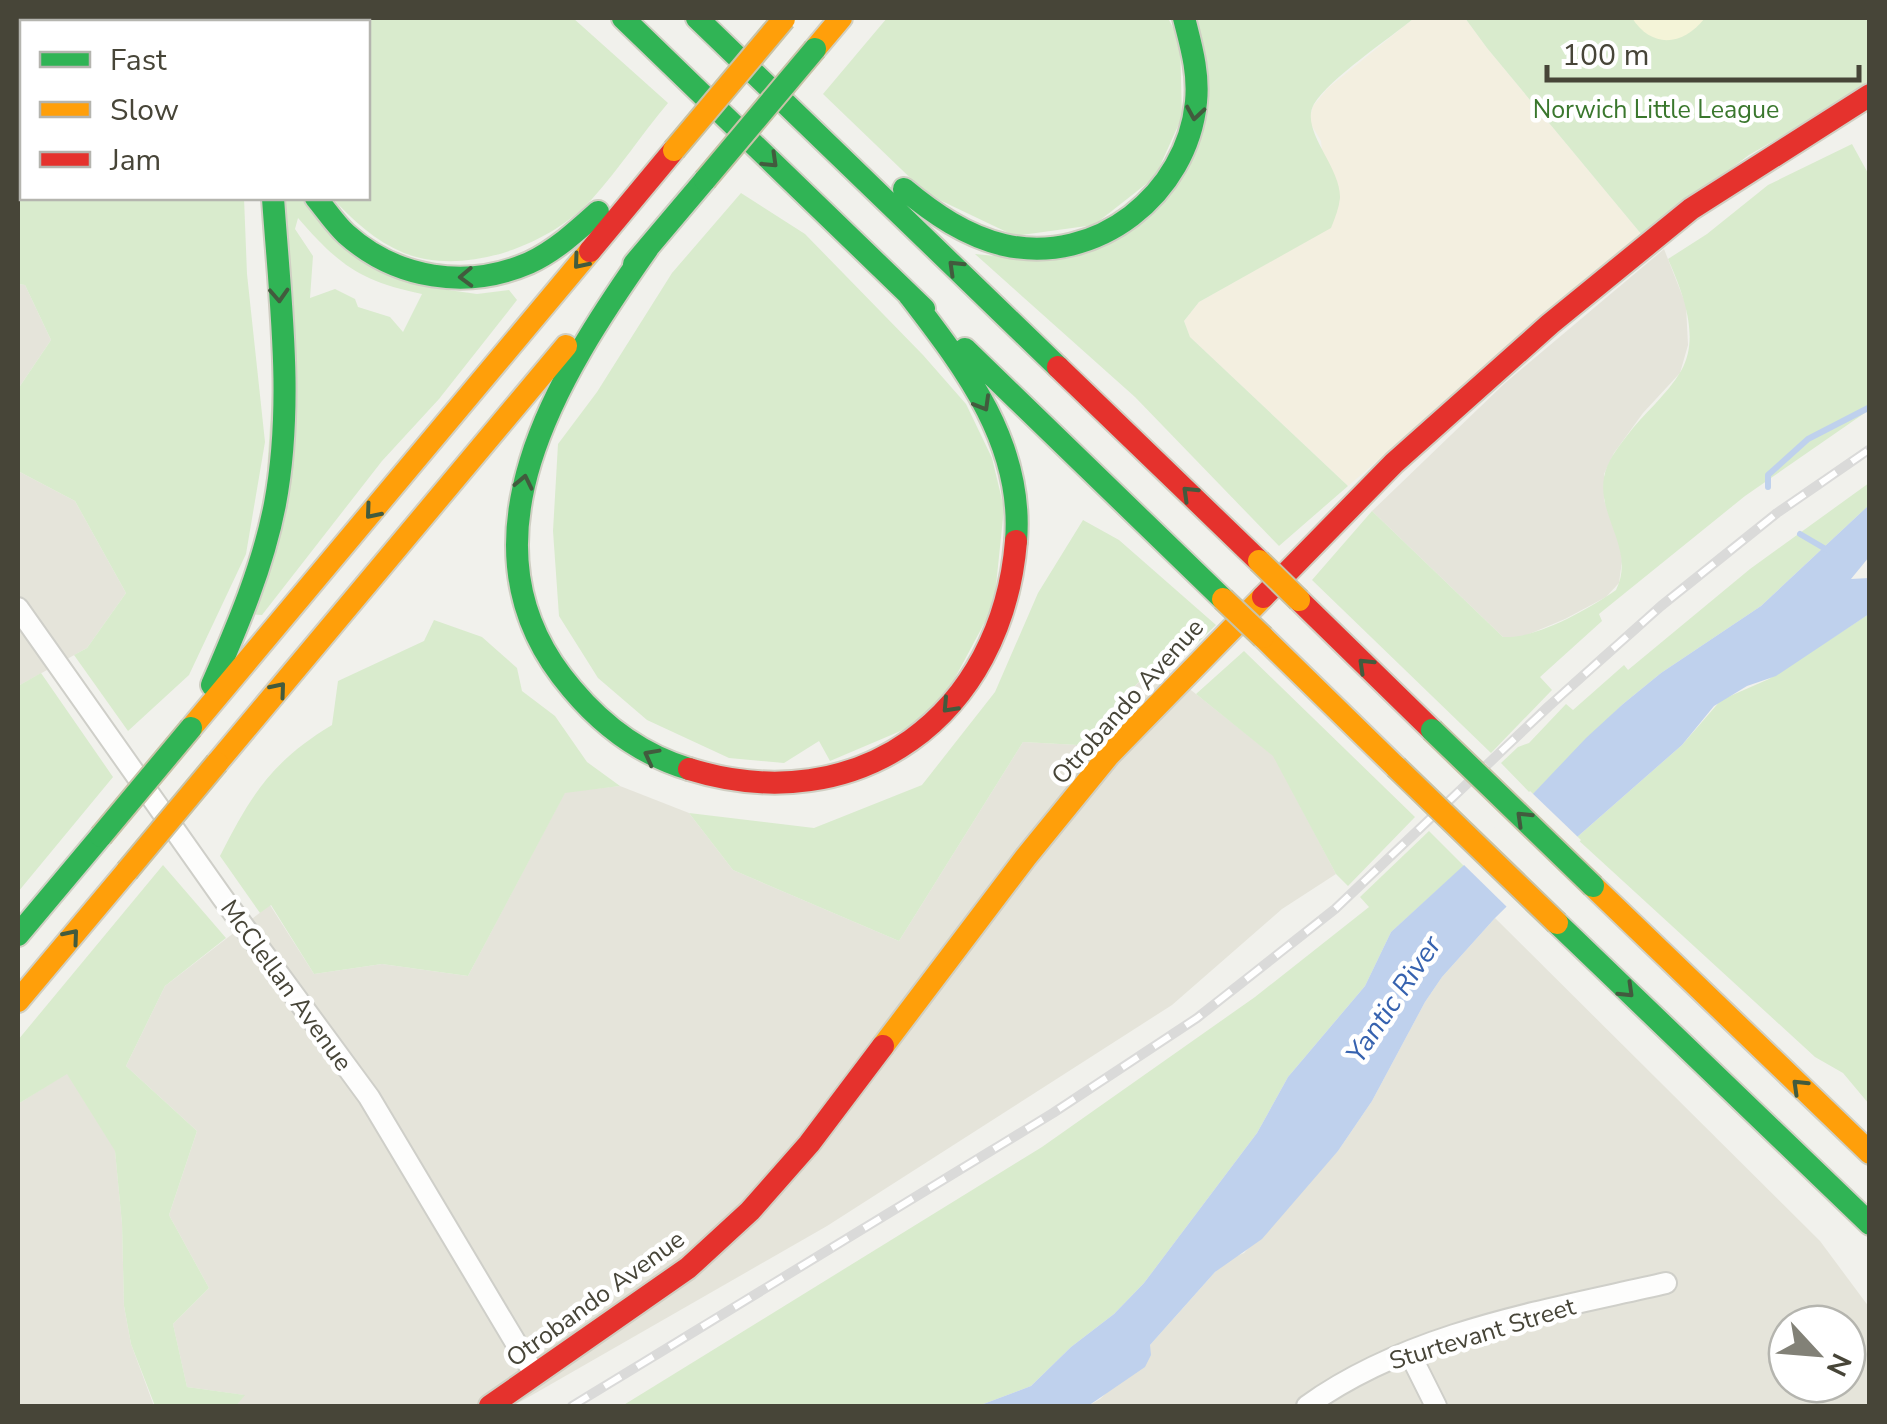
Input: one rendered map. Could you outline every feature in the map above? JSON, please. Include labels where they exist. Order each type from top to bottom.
[{"type":"main road","points":[[605,18],[676,69]]},
{"type":"main road","points":[[623,18],[1870,1224]]},
{"type":"main road","points":[[697,18],[1870,1154]]},
{"type":"main road","points":[[18,936],[785,18]]},
{"type":"main road","points":[[18,1001],[841,18]]},
{"type":"main road","points":[[819,134],[878,166],[937,216],[980,237],[1029,249],[1079,243],[1115,228],[1144,207],[1168,180],[1187,146],[1198,85],[1195,52],[1184,18]]},
{"type":"main road","name":"Otrobando Avenue","points":[[490,1406],[688,1268],[750,1211],[809,1144],[1026,857],[1109,756],[1394,463],[1550,324],[1691,208],[1870,95]]},
{"type":"main road","points":[[318,200],[346,236],[385,262],[440,278],[484,277],[525,266],[552,252],[586,226],[627,181],[670,156]]},
{"type":"main road","points":[[193,726],[260,566],[280,480],[283,383],[274,200]]},
{"type":"main road","points":[[648,248],[594,330],[540,430],[520,502],[519,564],[526,601],[540,640],[578,698],[640,751],[686,772],[726,781],[766,783],[815,778],[868,763],[904,746],[961,693],[985,658],[1002,617],[1017,548],[1016,508],[1007,456],[984,404],[909,295]]},
{"type":"main road","points":[[1851,1206],[1870,1246]]},
{"type":"street","name":"McClellan Avenue","points":[[18,608],[369,1097],[535,1375]]},
{"type":"street","name":"Sturtevant Street","points":[[1307,1406],[1343,1381],[1408,1352],[1514,1318],[1666,1282]]},
{"type":"street","points":[[1408,1352],[1436,1406]]},
{"type":"shaded area","points":[[1414,18],[1465,18],[1642,235],[1348,486],[1190,337],[1184,321],[1199,302],[1331,227],[1321,141],[1309,121],[1313,106],[1328,88]]},
{"type":"shaded area","points":[[1664,249],[1686,305],[1688,345],[1680,373],[1643,413],[1604,474],[1604,500],[1619,540],[1622,561],[1619,583],[1606,597],[1565,619],[1522,637],[1503,637],[1372,511],[1505,383]]},
{"type":"shaded area","points":[[18,284],[25,285],[51,340],[18,389]]},
{"type":"shaded area","points":[[18,471],[75,501],[126,593],[87,648],[18,686]]},
{"type":"shaded area","points":[[1157,663],[1274,756],[1336,874],[1282,909],[1172,1005],[827,1226],[513,1406],[236,1406],[244,1395],[187,1387],[173,1324],[209,1288],[169,1215],[197,1131],[126,1066],[165,986],[270,905],[314,974],[382,964],[468,976],[565,792],[620,786],[689,813],[733,870],[899,941],[1023,742],[1079,745]]},
{"type":"shaded area","points":[[1495,918],[1820,1241],[1867,1304],[1767,1304],[1767,1404],[1867,1404],[1867,1304],[1869,1406],[1088,1406],[1150,1351],[1150,1345],[1215,1272],[1244,1253],[1338,1151],[1372,1101],[1425,1002]]},
{"type":"shaded area","points":[[67,1073],[115,1150],[124,1306],[131,1344],[154,1406],[18,1406],[18,1104]]},
{"type":"green space","points":[[18,18],[238,18],[20,20],[20,200],[244,200],[247,274],[265,442],[246,554],[189,675],[128,731],[74,655],[87,648],[126,593],[75,501],[18,471],[18,389],[51,340],[25,285],[18,284]]},
{"type":"green space","points":[[573,18],[668,103],[592,199],[553,230],[530,243],[479,259],[428,259],[404,253],[356,222],[334,200],[370,200],[370,20],[341,20]]},
{"type":"green space","points":[[887,18],[1168,18],[1180,41],[1182,117],[1155,177],[1094,225],[1015,236],[927,194],[823,94]]},
{"type":"green space","points":[[1194,18],[1414,18],[1346,71],[1314,104],[1312,125],[1339,186],[1331,228],[1199,302],[1184,321],[1190,337],[1348,486],[1279,546],[1135,397],[975,254],[1044,261],[1183,175]]},
{"type":"green space","name":"Norwich Little League","points":[[1465,18],[1869,18],[1869,86],[1749,155],[1642,235]]},
{"type":"green space","points":[[1852,144],[1869,175],[1869,410],[1745,496],[1599,614],[1602,621],[1540,677],[1552,690],[1491,753],[1312,580],[1372,511],[1503,637],[1546,628],[1616,590],[1622,561],[1603,492],[1605,471],[1626,437],[1675,380],[1687,358],[1687,314],[1668,259],[1707,234],[1768,185]]},
{"type":"green space","points":[[741,193],[805,234],[966,404],[992,458],[1004,508],[994,605],[948,691],[910,727],[830,761],[819,741],[784,763],[729,758],[647,720],[598,678],[559,616],[553,531],[558,444],[597,392],[672,273]]},
{"type":"green space","points":[[285,200],[307,200],[427,287],[477,294],[509,290],[517,300],[439,399],[382,461],[262,615],[249,614],[259,593]],"holes":[[[298,218],[339,259],[366,277],[422,294],[403,332],[390,317],[358,307],[355,299],[335,289],[310,298],[313,256],[295,229]]]},
{"type":"green space","points":[[1869,483],[1869,505],[1761,606],[1661,673],[1623,704],[1532,795],[1501,763],[1518,747],[1529,743],[1566,704],[1573,710],[1624,665],[1628,670],[1750,569]]},
{"type":"green space","points":[[1083,520],[1119,540],[1216,625],[1168,672],[1157,663],[1078,745],[1023,742],[899,941],[733,870],[689,813],[814,828],[922,785],[995,692],[1038,593]]},
{"type":"green space","points":[[1869,614],[1869,1104],[1843,1073],[1815,1057],[1576,838],[1682,745],[1721,700],[1769,679]]},
{"type":"green space","points":[[434,620],[482,637],[517,668],[522,691],[555,716],[587,762],[620,786],[565,793],[468,976],[382,964],[314,974],[271,905],[260,913],[220,856],[265,781],[294,752],[332,725],[338,681],[424,641]]},
{"type":"green space","points":[[1244,651],[1415,817],[1348,886],[1336,874],[1273,756],[1196,694]]},
{"type":"green space","points":[[41,673],[113,777],[18,892],[18,686]]},
{"type":"green space","points":[[1429,831],[1464,866],[1391,932],[1365,986],[1288,1077],[1257,1133],[1144,1283],[1031,1386],[978,1406],[622,1406],[1042,1147],[1255,997],[1369,907],[1360,897]]},
{"type":"green space","points":[[163,865],[226,938],[165,986],[126,1066],[197,1131],[169,1215],[209,1288],[173,1324],[187,1387],[245,1395],[236,1406],[155,1406],[131,1344],[124,1306],[115,1151],[67,1074],[18,1104],[18,1040]]},
{"type":"sand","points":[[1632,18],[1705,18],[1687,34],[1668,40],[1649,35]]},
{"type":"water","name":"Yantic River","points":[[1869,505],[1869,557],[1851,579],[1869,578],[1869,614],[1776,676],[1747,686],[1714,706],[1682,745],[1576,838],[1495,918],[1425,1002],[1372,1101],[1338,1151],[1262,1239],[1215,1272],[1150,1345],[1151,1355],[1145,1367],[1088,1406],[978,1406],[1031,1386],[1144,1283],[1257,1133],[1288,1077],[1365,986],[1391,932],[1475,855],[1623,704],[1661,673],[1761,606]]},
{"type":"pier","points":[[1530,791],[1581,840],[1510,910],[1461,862]]},
{"type":"waterway","points":[[1768,487],[1768,475],[1808,439],[1870,407]]},
{"type":"waterway","points":[[1800,534],[1829,551]]},
{"type":"railway","points":[[572,1406],[1053,1113],[1197,1018],[1335,909],[1549,706],[1661,606],[1777,513],[1870,449]]},
{"type":"traffic: fast","points":[[623,18],[924,309]]},
{"type":"traffic: fast","points":[[697,18],[1058,367]]},
{"type":"traffic: fast","points":[[904,189],[951,223],[1004,245],[1039,249],[1072,244],[1103,233],[1132,216],[1156,193],[1175,166],[1189,135],[1196,80],[1184,18]]},
{"type":"traffic: fast","points":[[705,180],[815,49]]},
{"type":"traffic: fast","points":[[634,264],[705,180]]},
{"type":"traffic: fast","points":[[212,685],[264,551],[281,466],[284,351],[273,200]]},
{"type":"traffic: fast","points":[[318,200],[346,234],[387,261],[433,276],[457,278],[529,263],[557,247],[598,212]]},
{"type":"traffic: fast","points":[[648,248],[582,349],[553,404],[530,461],[518,519],[519,577],[536,634],[572,689],[624,738],[689,769]]},
{"type":"traffic: fast","points":[[909,295],[970,379],[1000,440],[1011,472],[1016,541]]},
{"type":"traffic: fast","points":[[965,349],[1223,599]]},
{"type":"traffic: fast","points":[[101,836],[191,728]]},
{"type":"traffic: fast","points":[[1432,730],[1593,886]]},
{"type":"traffic: fast","points":[[18,935],[101,836]]},
{"type":"traffic: fast","points":[[1557,923],[1870,1224]]},
{"type":"traffic: slow","points":[[815,49],[841,18]]},
{"type":"traffic: slow","points":[[674,150],[784,19]]},
{"type":"traffic: slow","points":[[191,728],[590,251]]},
{"type":"traffic: slow","points":[[217,763],[566,346]]},
{"type":"traffic: slow","points":[[1259,561],[1299,600]]},
{"type":"traffic: slow","points":[[883,1046],[1109,755],[1263,597]]},
{"type":"traffic: slow","points":[[1223,599],[1263,637]]},
{"type":"traffic: slow","points":[[1263,637],[1396,767]]},
{"type":"traffic: slow","points":[[127,871],[217,763]]},
{"type":"traffic: slow","points":[[1396,767],[1557,923]]},
{"type":"traffic: slow","points":[[18,1001],[127,871]]},
{"type":"traffic: slow","points":[[1593,886],[1870,1153]]},
{"type":"traffic: jam","points":[[1263,597],[1394,463],[1550,324],[1691,209],[1870,95]]},
{"type":"traffic: jam","points":[[590,251],[674,150]]},
{"type":"traffic: jam","points":[[1058,367],[1259,561]]},
{"type":"traffic: jam","points":[[689,769],[751,782],[810,780],[863,766],[911,740],[951,704],[983,657],[1005,603],[1016,541]]},
{"type":"traffic: jam","points":[[1299,600],[1432,730]]},
{"type":"traffic: jam","points":[[490,1406],[688,1268],[750,1211],[809,1144],[883,1046]]}]
